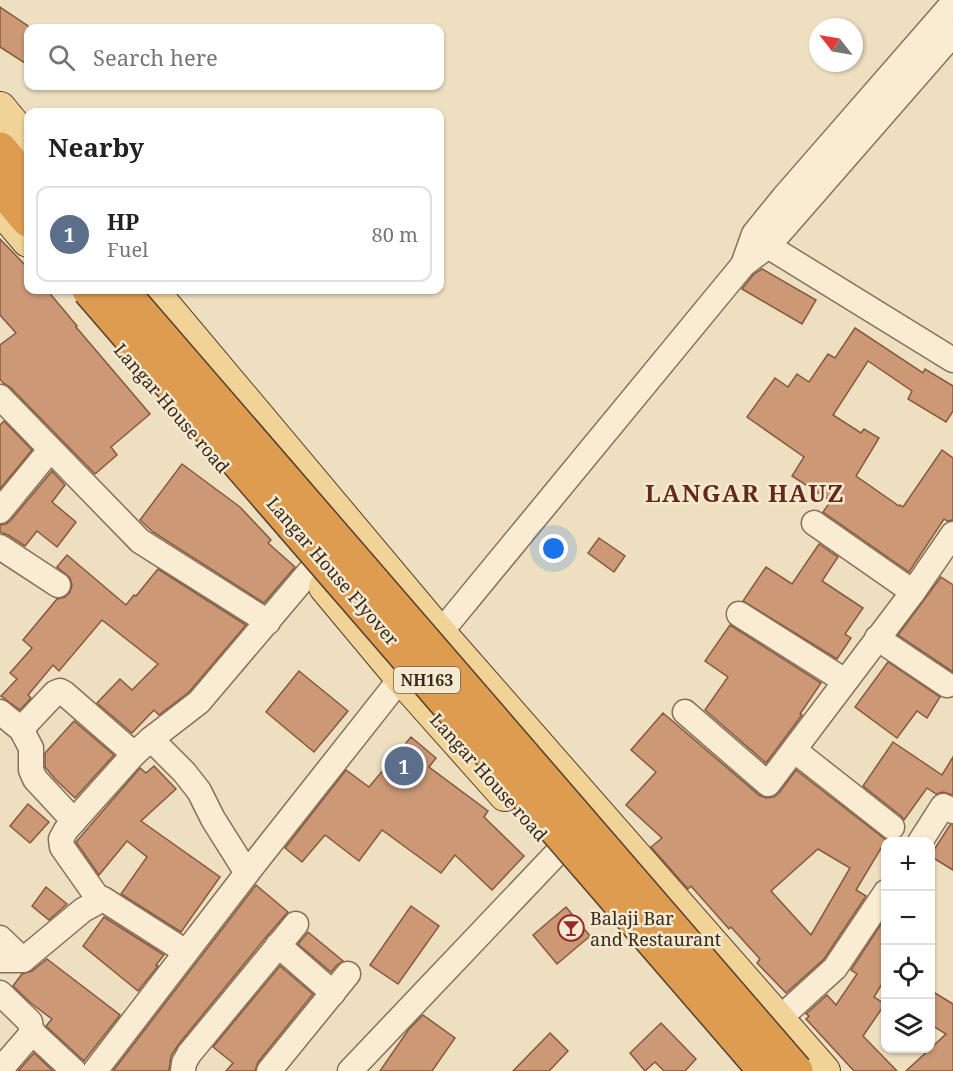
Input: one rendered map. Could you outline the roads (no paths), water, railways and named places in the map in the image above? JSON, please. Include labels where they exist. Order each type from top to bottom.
[{"type":"highway","points":[[0,149],[24,177]]},
{"type":"highway","points":[[0,187],[24,215]]},
{"type":"highway","name":"Langar House Flyover","points":[[92,294],[765,1071]]},
{"type":"highway","name":"Langar House Flyover","points":[[125,294],[796,1071]]},
{"type":"main road","points":[[0,108],[24,137]]},
{"type":"main road","points":[[0,208],[24,236]]},
{"type":"main road","name":"Langar House road","points":[[73,294],[303,560],[401,678],[746,1071]]},
{"type":"main road","points":[[155,294],[440,633],[824,1071]]},
{"type":"main road","points":[[303,560],[338,512]]},
{"type":"main road","points":[[548,843],[579,792]]},
{"type":"street","points":[[761,240],[784,197],[953,3]]},
{"type":"street","points":[[440,633],[761,240],[953,34]]},
{"type":"street","points":[[761,240],[953,360]]},
{"type":"street","points":[[0,397],[140,541],[268,621]]},
{"type":"street","points":[[0,511],[50,450]]},
{"type":"street","points":[[814,523],[913,592]]},
{"type":"street","points":[[0,547],[58,585]]},
{"type":"street","points":[[685,712],[768,784],[877,638],[949,548]]},
{"type":"street","points":[[100,901],[61,843],[62,835],[142,746],[199,702],[268,621],[303,560]]},
{"type":"street","points":[[739,614],[845,681]]},
{"type":"street","points":[[877,638],[947,684]]},
{"type":"street","points":[[95,1071],[401,678]]},
{"type":"street","points":[[21,727],[57,691],[62,692],[184,772],[199,791],[213,819],[247,873]]},
{"type":"street","points":[[0,712],[21,727],[31,748],[31,770],[35,779],[74,821]]},
{"type":"street","points":[[794,750],[892,826]]},
{"type":"street","points":[[923,837],[943,806],[953,811]]},
{"type":"street","points":[[350,1071],[548,843]]},
{"type":"street","points":[[779,1019],[834,969],[881,898]]},
{"type":"street","points":[[0,938],[11,960],[83,910],[103,899],[186,952]]},
{"type":"street","points":[[183,1071],[189,1054],[296,924]]},
{"type":"street","points":[[278,945],[333,993]]},
{"type":"street","points":[[280,1066],[348,974]]},
{"type":"street","points":[[0,993],[30,1022],[33,1032],[74,1071]]},
{"type":"street","points":[[0,1070],[33,1032]]},
{"type":"place","name":"HP","points":[[404,766]]},
{"type":"place","name":"Balaji Bar and Restaurant","points":[[571,928]]},
{"type":"district","name":"LANGAR HAUZ","points":[[745,492]]}]
